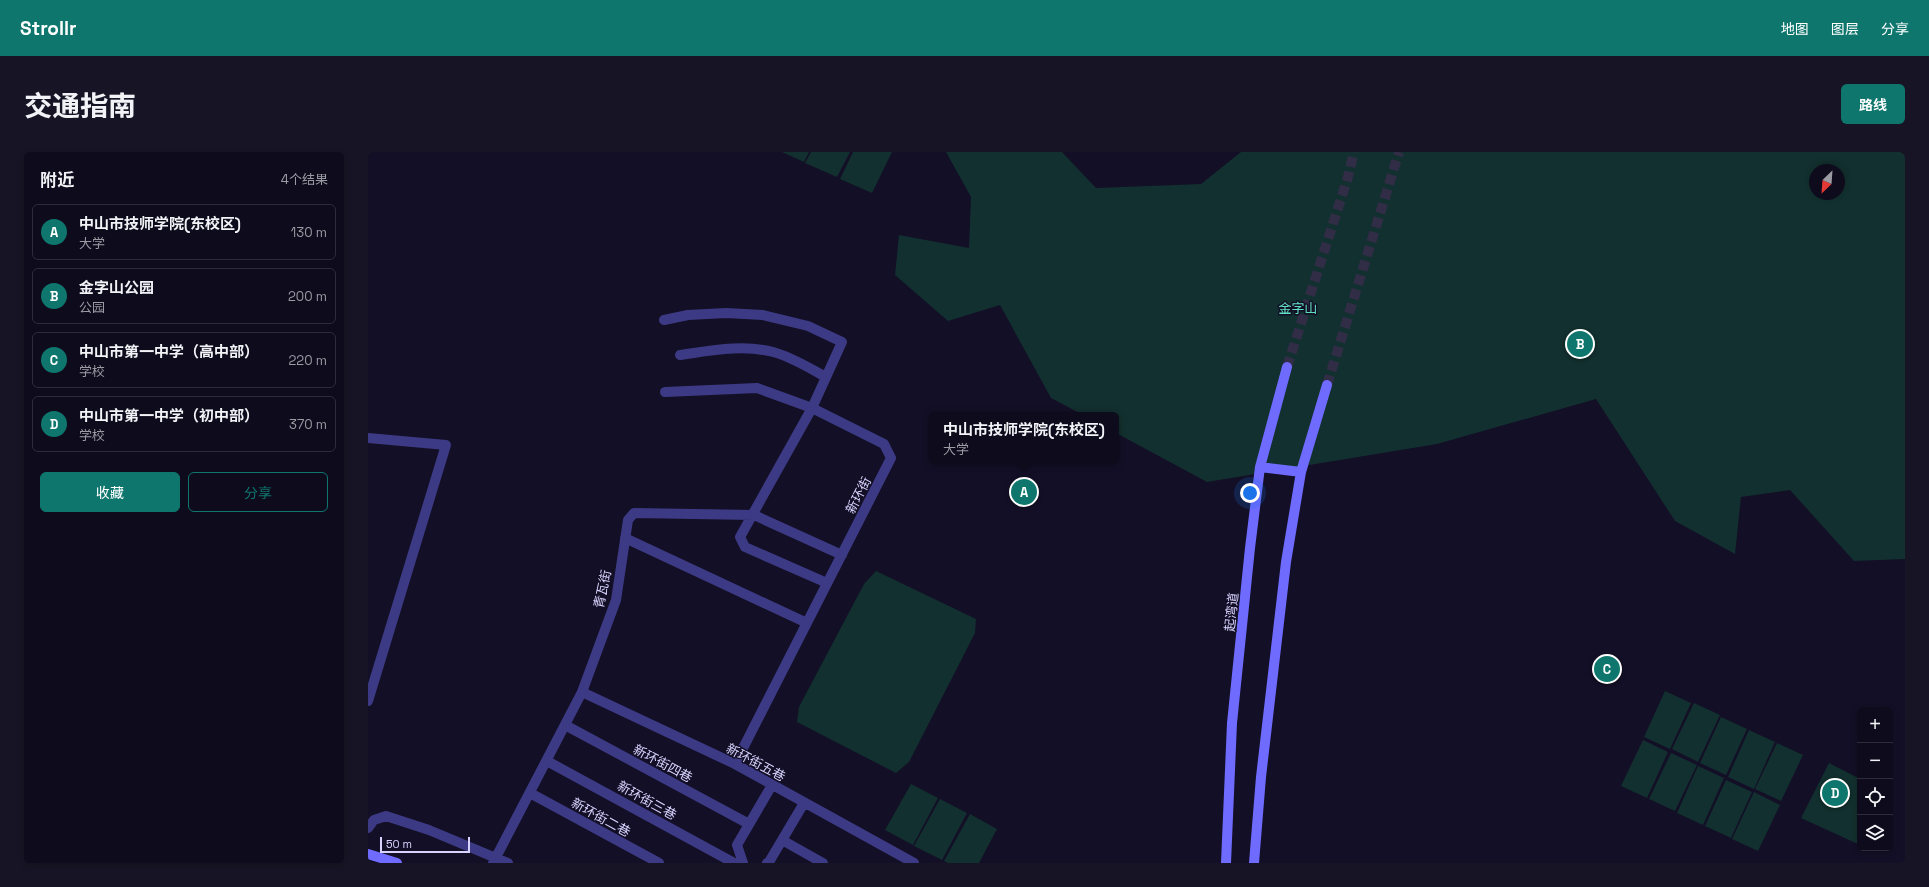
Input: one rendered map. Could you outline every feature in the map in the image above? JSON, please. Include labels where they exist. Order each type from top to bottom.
[{"type":"main road","name":"起湾道","points":[[1226,863],[1232,723],[1260,467],[1287,366]]},
{"type":"main road","points":[[1254,863],[1261,777],[1286,562],[1301,472],[1327,386]]},
{"type":"main road","points":[[1260,467],[1301,472]]},
{"type":"main road","points":[[368,854],[397,863]]},
{"type":"street","points":[[664,320],[688,315],[726,313],[763,315],[808,326],[842,342],[812,408],[740,537],[745,547],[828,583]]},
{"type":"street","points":[[680,355],[718,350],[759,350],[772,352],[790,358],[826,377]]},
{"type":"street","name":"新环街","points":[[665,392],[757,388],[812,408],[884,444],[891,458],[735,764]]},
{"type":"street","points":[[368,438],[446,445],[368,701]]},
{"type":"street","name":"青瓦街","points":[[494,860],[582,692],[616,600],[628,520],[634,513],[752,515],[842,555]]},
{"type":"street","points":[[625,538],[807,622]]},
{"type":"street","name":"新环街五巷","points":[[582,692],[735,764],[914,863]]},
{"type":"street","name":"新环街四巷","points":[[565,725],[749,824]]},
{"type":"street","name":"新环街三巷","points":[[547,761],[734,863]]},
{"type":"street","points":[[743,863],[737,845],[772,785]]},
{"type":"street","name":"新环街二巷","points":[[530,793],[659,863]]},
{"type":"street","points":[[767,863],[804,802]]},
{"type":"street","points":[[368,828],[374,820],[386,816],[429,830],[494,860],[508,863]]},
{"type":"street","points":[[782,840],[824,863]]},
{"type":"green space","points":[[782,152],[809,152],[804,162]]},
{"type":"green space","points":[[811,152],[850,152],[837,177],[805,163]]},
{"type":"green space","points":[[853,152],[892,152],[872,193],[840,179]]},
{"type":"green space","name":"金字山","points":[[946,152],[1062,152],[1096,188],[1201,184],[1241,152],[1905,152],[1905,559],[1854,561],[1790,490],[1741,497],[1735,554],[1675,521],[1596,399],[1437,444],[1207,482],[1119,435],[1119,412],[1077,412],[1051,398],[1000,305],[948,321],[895,275],[899,235],[969,248],[971,197]]},
{"type":"green space","points":[[876,571],[976,619],[975,633],[909,762],[896,773],[797,722],[799,707],[864,584]]},
{"type":"green space","points":[[1665,691],[1691,703],[1670,749],[1644,737]]},
{"type":"green space","points":[[1694,703],[1720,715],[1698,762],[1672,749]]},
{"type":"green space","points":[[1721,717],[1747,729],[1726,775],[1700,763]]},
{"type":"green space","points":[[1749,730],[1775,742],[1754,789],[1728,777]]},
{"type":"green space","points":[[1643,740],[1668,752],[1647,798],[1621,786]]},
{"type":"green space","points":[[1777,743],[1803,755],[1781,801],[1755,789]]},
{"type":"green space","points":[[1671,753],[1697,765],[1675,811],[1649,799]]},
{"type":"green space","points":[[1829,763],[1857,777],[1857,844],[1801,818]]},
{"type":"green space","points":[[1698,766],[1724,778],[1703,825],[1677,813]]},
{"type":"green space","points":[[1726,780],[1752,792],[1731,838],[1705,826]]},
{"type":"green space","points":[[911,784],[938,798],[913,845],[885,830]]},
{"type":"green space","points":[[1754,792],[1780,805],[1758,851],[1732,839]]},
{"type":"green space","points":[[940,799],[967,813],[942,860],[914,846]]},
{"type":"green space","points":[[970,814],[997,829],[979,863],[948,863],[944,861]]},
{"type":"tunnel","points":[[1287,367],[1348,177],[1354,152]]},
{"type":"tunnel","points":[[1327,385],[1399,152]]},
{"type":"place","name":"金字山公园","points":[[1580,344]]},
{"type":"place","name":"中山市技师学院(东校区)","points":[[1024,492]]},
{"type":"place","name":"中山市第一中学（高中部）","points":[[1607,669]]},
{"type":"place","name":"中山市第一中学（初中部）","points":[[1835,793]]}]
